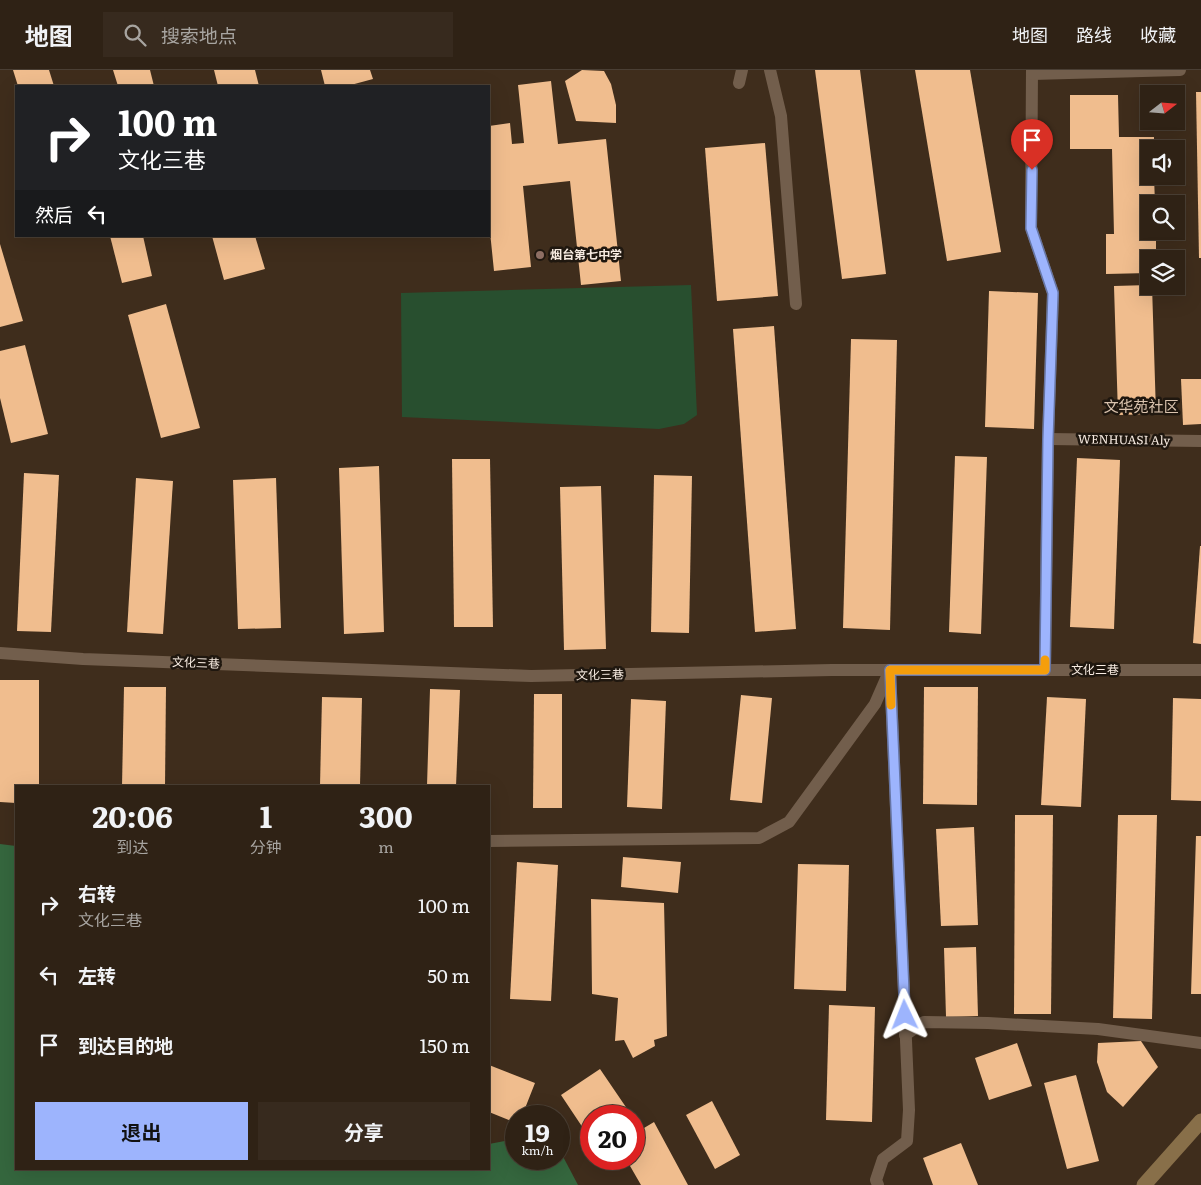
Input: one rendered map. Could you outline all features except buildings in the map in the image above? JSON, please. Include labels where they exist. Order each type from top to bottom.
[{"type":"main road","points":[[1144,1185],[1201,1121]]},
{"type":"lane","points":[[739,83],[742,70]]},
{"type":"lane","points":[[770,70],[781,116],[796,304]]},
{"type":"lane","points":[[1045,670],[1048,439],[1053,293],[1031,228],[1032,72],[1180,70]]},
{"type":"lane","name":"WENHUASI Aly","points":[[1048,439],[1201,441]]},
{"type":"lane","name":"文化三巷","points":[[0,653],[83,659],[531,676],[890,670],[1201,670]]},
{"type":"lane","points":[[490,841],[759,838],[789,822],[875,704],[890,670]]},
{"type":"lane","points":[[878,1185],[876,1180],[883,1159],[907,1141],[908,1110],[890,670]]},
{"type":"lane","points":[[906,1034],[924,1022],[988,1023],[1098,1030],[1201,1043]]},
{"type":"green space","points":[[691,285],[697,415],[684,424],[659,429],[402,417],[401,293]]},
{"type":"green space","points":[[0,844],[15,846],[15,1170],[490,1170],[490,1144],[505,1141],[505,1170],[570,1170],[578,1185],[0,1185]]},
{"type":"slow traffic","points":[[891,705],[890,670],[1045,670],[1045,660]]},
{"type":"place","name":"烟台第七中学","points":[[540,255]]},
{"type":"district","name":"文华苑社区","points":[[1141,407]]},
{"type":"route","points":[[905,1015],[890,670],[1045,670],[1048,439],[1053,293],[1031,228],[1032,170]]}]
